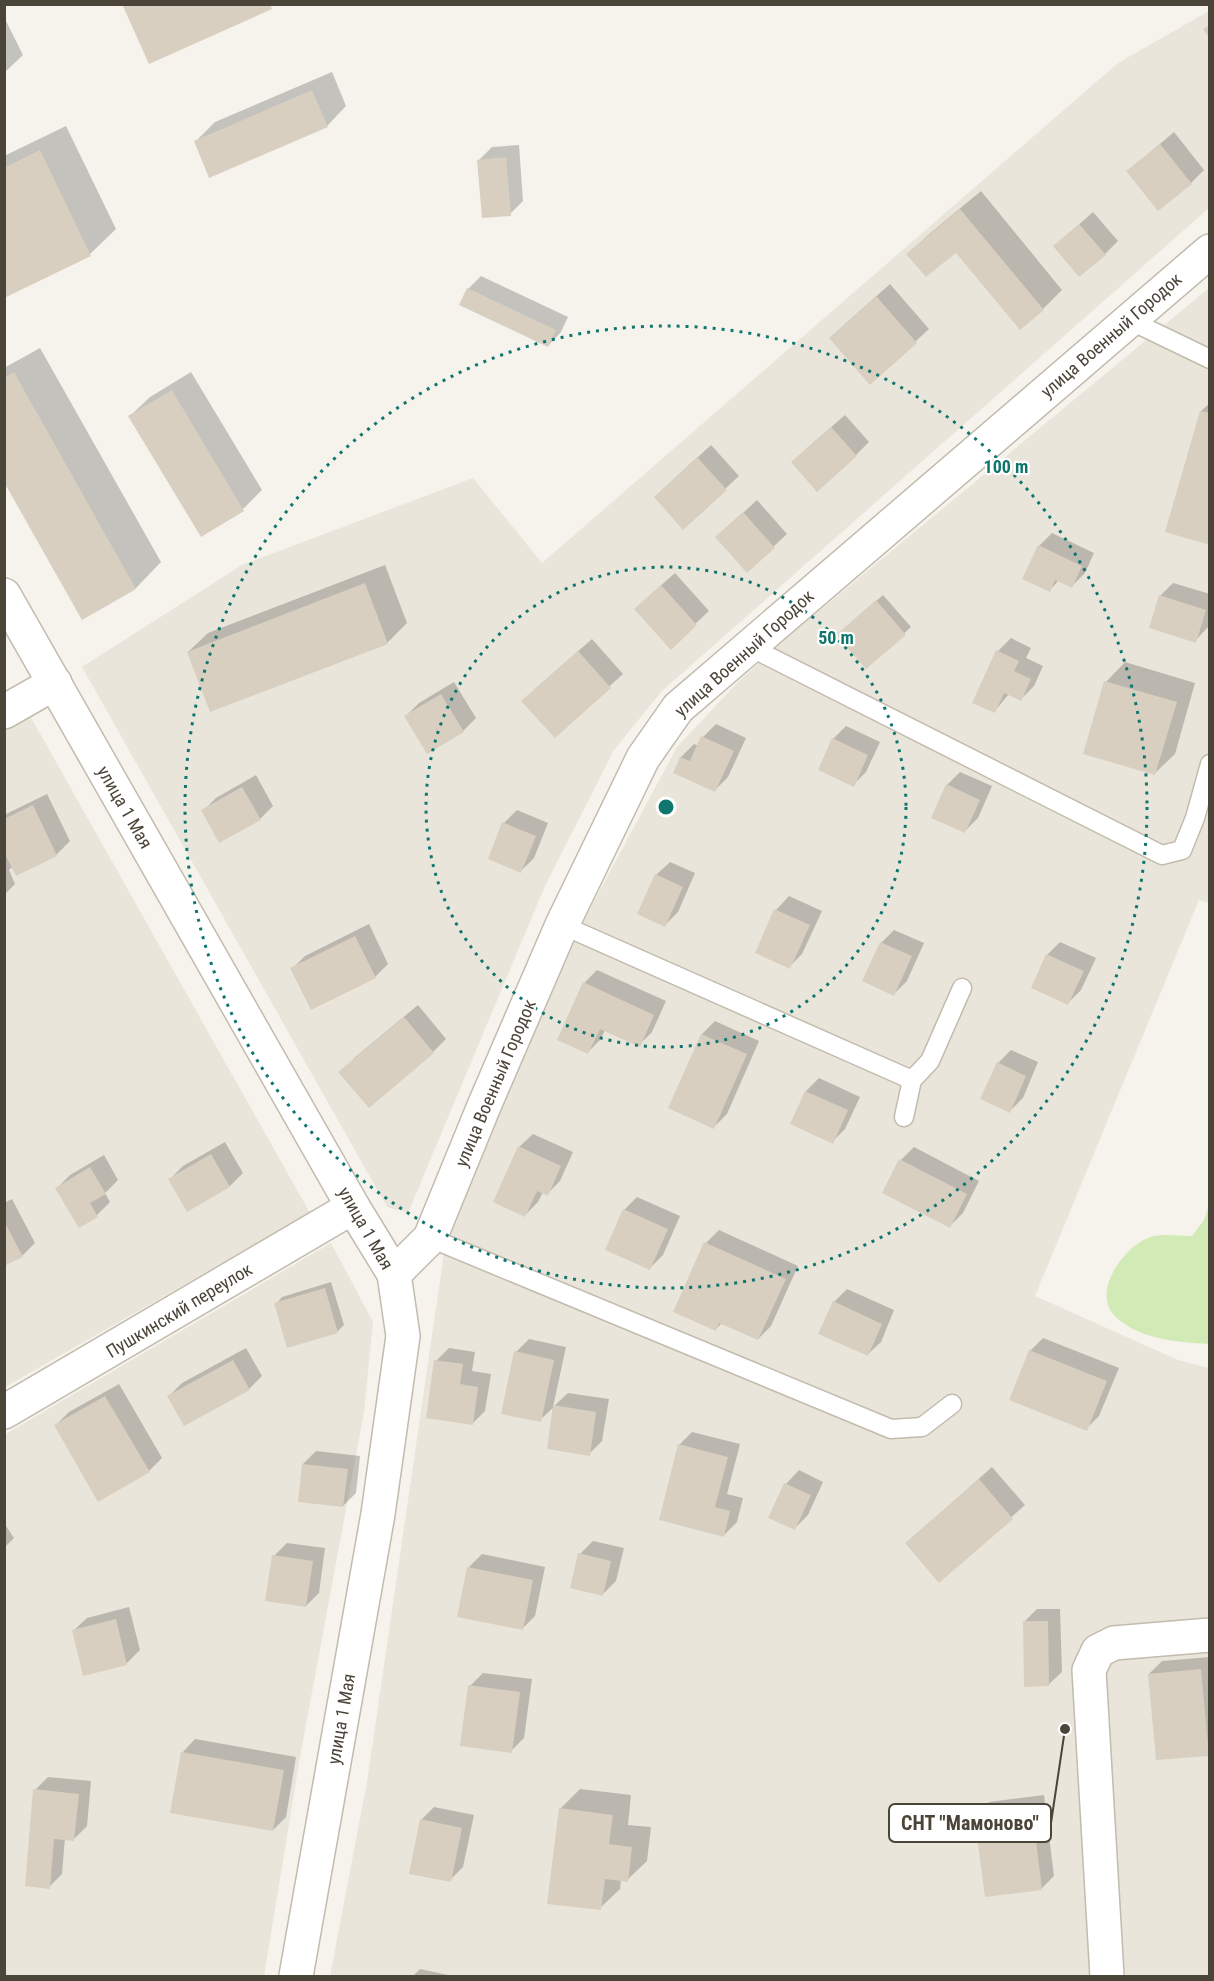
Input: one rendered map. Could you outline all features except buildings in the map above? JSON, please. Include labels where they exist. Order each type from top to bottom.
[{"type":"street","name":"улица Военный Городок","points":[[394,1274],[430,1238],[562,925],[643,758],[678,708],[1209,251]]},
{"type":"street","name":"улица 1 Мая","points":[[4,595],[353,1207],[394,1274],[404,1336],[378,1514],[296,1977]]},
{"type":"street","points":[[4,712],[55,683]]},
{"type":"street","name":"Пушкинский переулок","points":[[4,1412],[353,1207]]},
{"type":"street","points":[[1107,1977],[1089,1670],[1098,1652],[1114,1643],[1209,1635]]},
{"type":"lane","points":[[1129,320],[1209,359]]},
{"type":"lane","points":[[748,646],[1162,855],[1182,850],[1195,818],[1209,764]]},
{"type":"lane","points":[[562,925],[912,1080]]},
{"type":"lane","points":[[904,1117],[912,1080],[930,1061],[963,987]]},
{"type":"lane","points":[[430,1238],[891,1429],[921,1427],[952,1404]]},
{"type":"shaded area","points":[[1209,11],[1209,208],[662,691],[614,750],[545,886],[408,1213],[387,1207],[82,667],[242,565],[473,478],[542,563],[1118,63]]},
{"type":"shaded area","points":[[1209,288],[1209,903],[1199,900],[1035,1296],[1178,1360],[1209,1368],[1209,1976],[330,1976],[367,1782],[450,1212],[571,944],[677,747],[738,682],[784,640]]},
{"type":"shaded area","points":[[29,714],[310,1213],[5,1387],[4,728]]},
{"type":"shaded area","points":[[331,1243],[373,1322],[364,1412],[300,1757],[264,1976],[5,1976],[4,1435]]},
{"type":"green space","points":[[1209,1205],[1209,1344],[1149,1335],[1137,1331],[1117,1318],[1109,1308],[1107,1296],[1114,1270],[1122,1258],[1143,1240],[1154,1236],[1192,1236],[1204,1220]]},
{"type":"place","name":"СНТ \"Мамоново\"","points":[[1065,1729]]}]
